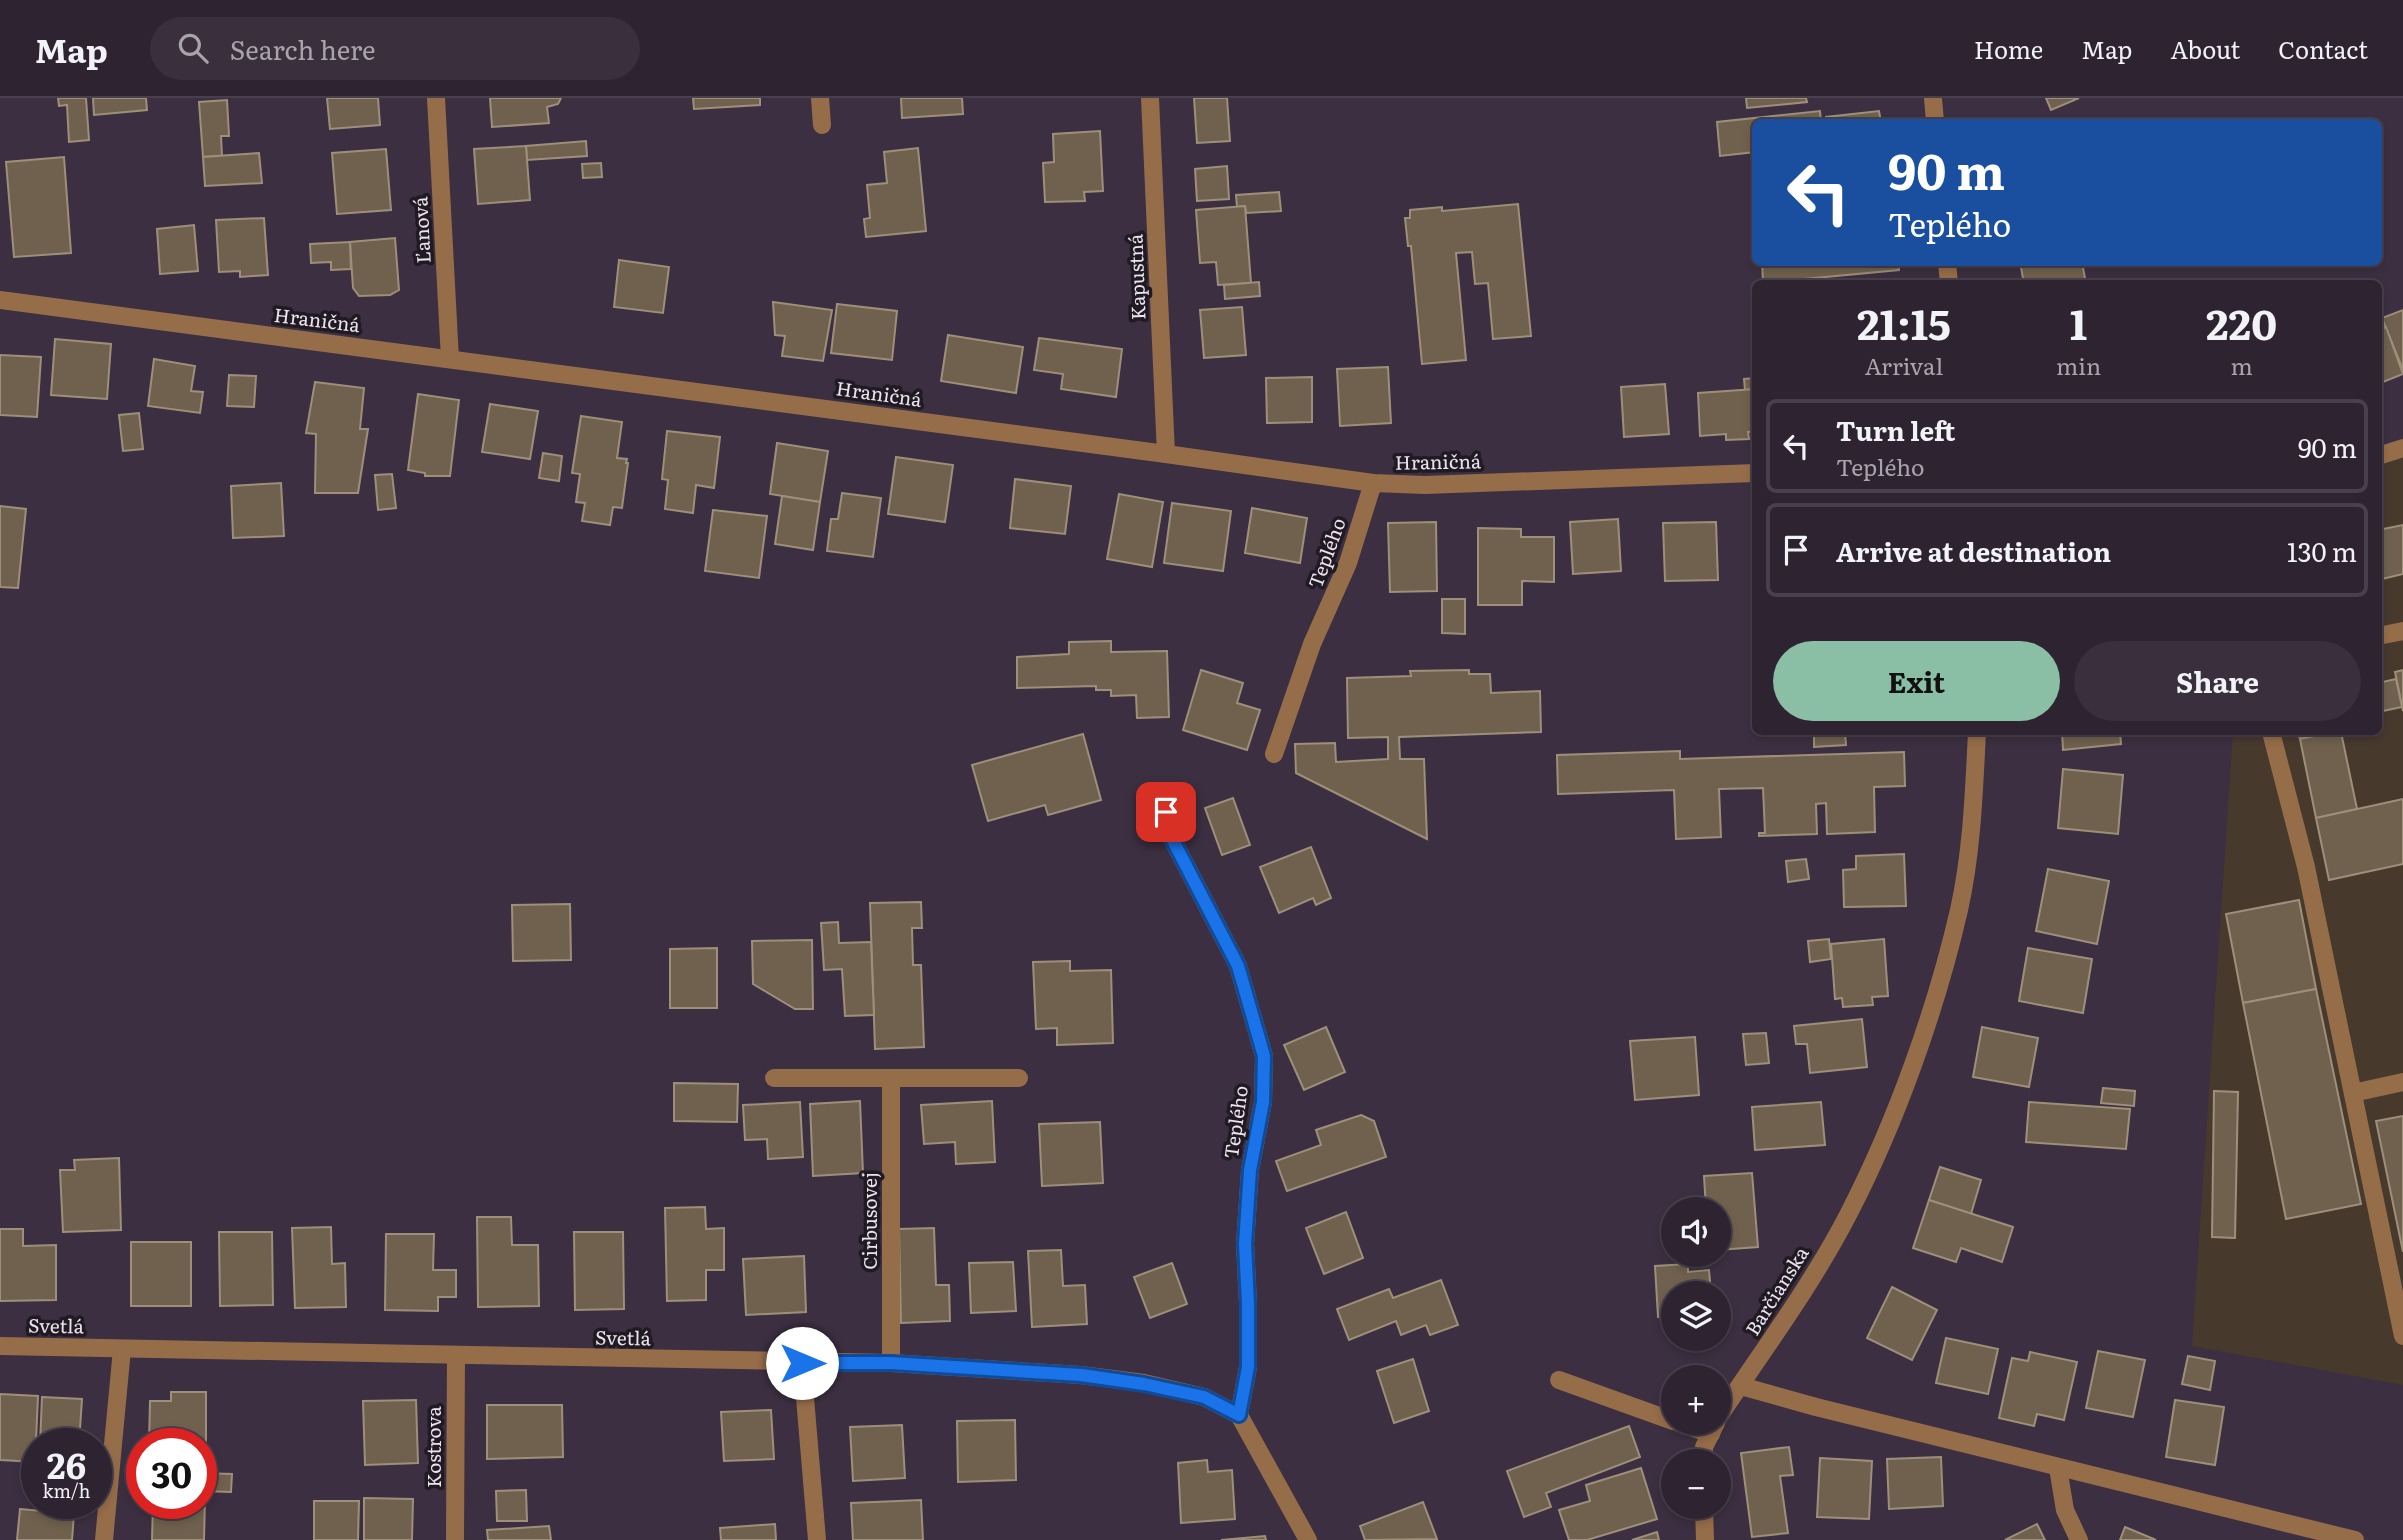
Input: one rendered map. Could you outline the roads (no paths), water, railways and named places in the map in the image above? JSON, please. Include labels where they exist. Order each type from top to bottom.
[{"type":"street","name":"Ľanová","points":[[436,98],[450,359]]},
{"type":"street","points":[[820,98],[822,125]]},
{"type":"street","name":"Kapustná","points":[[1150,98],[1166,454]]},
{"type":"street","points":[[1933,98],[1935,119]]},
{"type":"street","name":"Hraničná","points":[[0,300],[1166,454],[1373,484],[1425,485],[1752,473]]},
{"type":"street","points":[[2382,455],[2403,448]]},
{"type":"street","name":"Teplého","points":[[1274,754],[1312,644],[1348,564],[1373,484]]},
{"type":"street","points":[[2382,635],[2403,631]]},
{"type":"street","name":"Barčianska","points":[[1731,1401],[1796,1305],[1849,1214],[1889,1129],[1932,1007],[1959,909],[1972,816],[1977,735]]},
{"type":"street","points":[[2271,735],[2306,867],[2403,1336]]},
{"type":"street","name":"Teplého","points":[[1166,797],[1166,827],[1238,966],[1264,1056],[1263,1102],[1250,1170],[1245,1244],[1248,1367],[1239,1415]]},
{"type":"street","points":[[774,1078],[1019,1078]]},
{"type":"street","name":"Cirbusovej","points":[[891,1078],[891,1363]]},
{"type":"street","points":[[2353,1093],[2403,1082]]},
{"type":"street","name":"Svetlá","points":[[0,1346],[891,1363],[1081,1375],[1144,1384],[1204,1397],[1239,1415]]},
{"type":"street","points":[[104,1540],[122,1349]]},
{"type":"street","name":"Kostrova","points":[[455,1540],[456,1355]]},
{"type":"street","points":[[802,1363],[817,1540]]},
{"type":"street","points":[[1559,1380],[1661,1416]]},
{"type":"street","points":[[1741,1386],[2058,1468],[2355,1540]]},
{"type":"street","points":[[1239,1415],[1308,1540]]},
{"type":"street","points":[[2058,1468],[2065,1510],[2079,1540]]},
{"type":"street","points":[[1704,1519],[1705,1540]]}]
